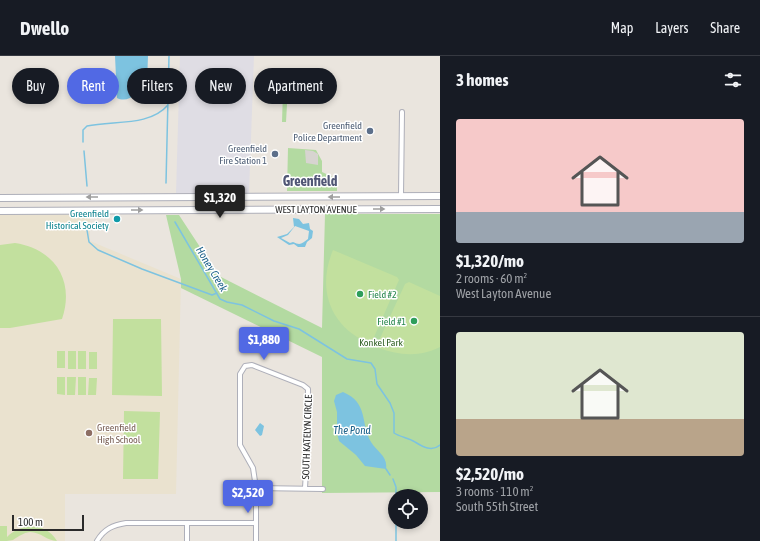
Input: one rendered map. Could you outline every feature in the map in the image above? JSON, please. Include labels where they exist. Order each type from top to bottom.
[{"type":"main road","name":"WEST LAYTON AVENUE","points":[[0,198],[440,196]]},
{"type":"main road","name":"WEST LAYTON AVENUE","points":[[0,211],[440,209]]},
{"type":"street","points":[[401,196],[402,112]]},
{"type":"street","name":"SOUTH KATELYN CIRCLE","points":[[256,488],[253,468],[240,445],[239,422],[240,374],[245,366],[252,365],[303,385],[308,389],[305,488]]},
{"type":"street","points":[[256,541],[256,488],[323,489]]},
{"type":"street","points":[[187,524],[187,541]]},
{"type":"street","points":[[97,541],[107,529],[115,525],[256,524]]},
{"type":"shaded area","points":[[180,56],[254,56],[249,193],[176,193],[179,104],[187,104],[187,68],[180,68]]},
{"type":"shaded area","points":[[305,150],[313,151],[318,154],[318,165],[306,163]]},
{"type":"shaded area","name":"Greenfield High School","points":[[90,214],[90,241],[181,279],[176,494],[65,494],[65,541],[0,541],[0,215]]},
{"type":"green space","points":[[283,104],[287,104],[286,122],[282,122]]},
{"type":"green space","points":[[288,148],[316,150],[322,161],[322,172],[337,179],[337,191],[287,191]]},
{"type":"green space","name":"Konkel Park","points":[[325,214],[440,214],[440,492],[428,492],[428,489],[388,489],[388,492],[322,493],[322,357],[181,288],[181,279],[166,215],[179,215],[219,276],[322,328]]},
{"type":"green space","points":[[15,243],[29,246],[41,252],[51,260],[58,269],[66,292],[62,319],[10,328],[0,328],[0,245]]},
{"type":"green space","name":"Field #2","points":[[333,250],[397,277],[399,280],[371,344],[357,337],[346,328],[337,318],[331,306],[327,293],[326,279],[328,265]]},
{"type":"green space","name":"Field #1","points":[[409,282],[440,296],[440,347],[424,353],[408,354],[392,352],[376,347],[405,284]]},
{"type":"green space","points":[[113,319],[161,319],[162,396],[112,395]]},
{"type":"green space","points":[[57,351],[65,351],[65,368],[57,368]]},
{"type":"green space","points":[[68,351],[76,351],[76,369],[68,369]]},
{"type":"green space","points":[[78,351],[86,351],[86,369],[78,369]]},
{"type":"green space","points":[[89,352],[97,352],[97,369],[89,369]]},
{"type":"green space","points":[[57,377],[65,377],[65,395],[57,394]]},
{"type":"green space","points":[[67,377],[76,377],[75,395],[67,395]]},
{"type":"green space","points":[[78,377],[86,377],[86,395],[78,395]]},
{"type":"green space","points":[[89,378],[97,378],[96,395],[88,395]]},
{"type":"green space","points":[[124,411],[160,412],[158,479],[123,479]]},
{"type":"green space","points":[[0,526],[7,526],[7,537],[19,529],[33,527],[47,530],[57,541],[50,540],[34,532],[30,532],[13,540],[0,541]]},
{"type":"water","points":[[115,56],[148,56],[148,68],[127,68],[127,98],[119,98],[119,68],[116,68]]},
{"type":"water","points":[[293,218],[299,219],[303,224],[309,223],[310,229],[313,231],[312,238],[307,242],[305,247],[298,247],[294,244],[289,245],[277,237],[287,234],[294,227]],"holes":[[[295,226],[309,231],[308,239],[301,244],[293,242],[290,243],[281,238],[288,235]]]},
{"type":"water","name":"The Pond","points":[[343,392],[357,402],[363,414],[371,442],[384,457],[386,469],[365,466],[356,455],[339,441],[337,433],[337,412],[334,401],[336,395]]},
{"type":"water","points":[[260,423],[264,426],[262,435],[260,436],[255,430]]},
{"type":"waterway","name":"Honey Creek","points":[[166,183],[169,56]]},
{"type":"waterway","points":[[83,142],[83,130],[87,126],[141,120],[151,117],[168,105]]},
{"type":"waterway","points":[[84,151],[87,186]]},
{"type":"waterway","name":"Honey Creek","points":[[175,222],[220,299],[242,305],[274,321],[299,329],[347,359],[371,363],[375,369],[377,384],[390,403],[394,413],[394,433],[428,448],[434,448],[440,445]]},
{"type":"waterway","points":[[87,230],[89,242],[98,250],[142,269],[212,295],[217,293]]},
{"type":"waterway","points":[[386,469],[390,475]]},
{"type":"waterway","points":[[393,479],[396,489]]},
{"type":"waterway","points":[[396,529],[396,541]]},
{"type":"place","name":"Greenfield Police Department","points":[[370,131]]},
{"type":"place","name":"Greenfield Fire Station 1","points":[[275,154]]},
{"type":"place","name":"Greenfield Historical Society","points":[[117,219]]},
{"type":"place","name":"Field #2","points":[[360,294]]},
{"type":"place","name":"Field #1","points":[[414,321]]},
{"type":"place","name":"Greenfield High School","points":[[89,433]]},
{"type":"district","name":"Greenfield","points":[[310,181]]}]
